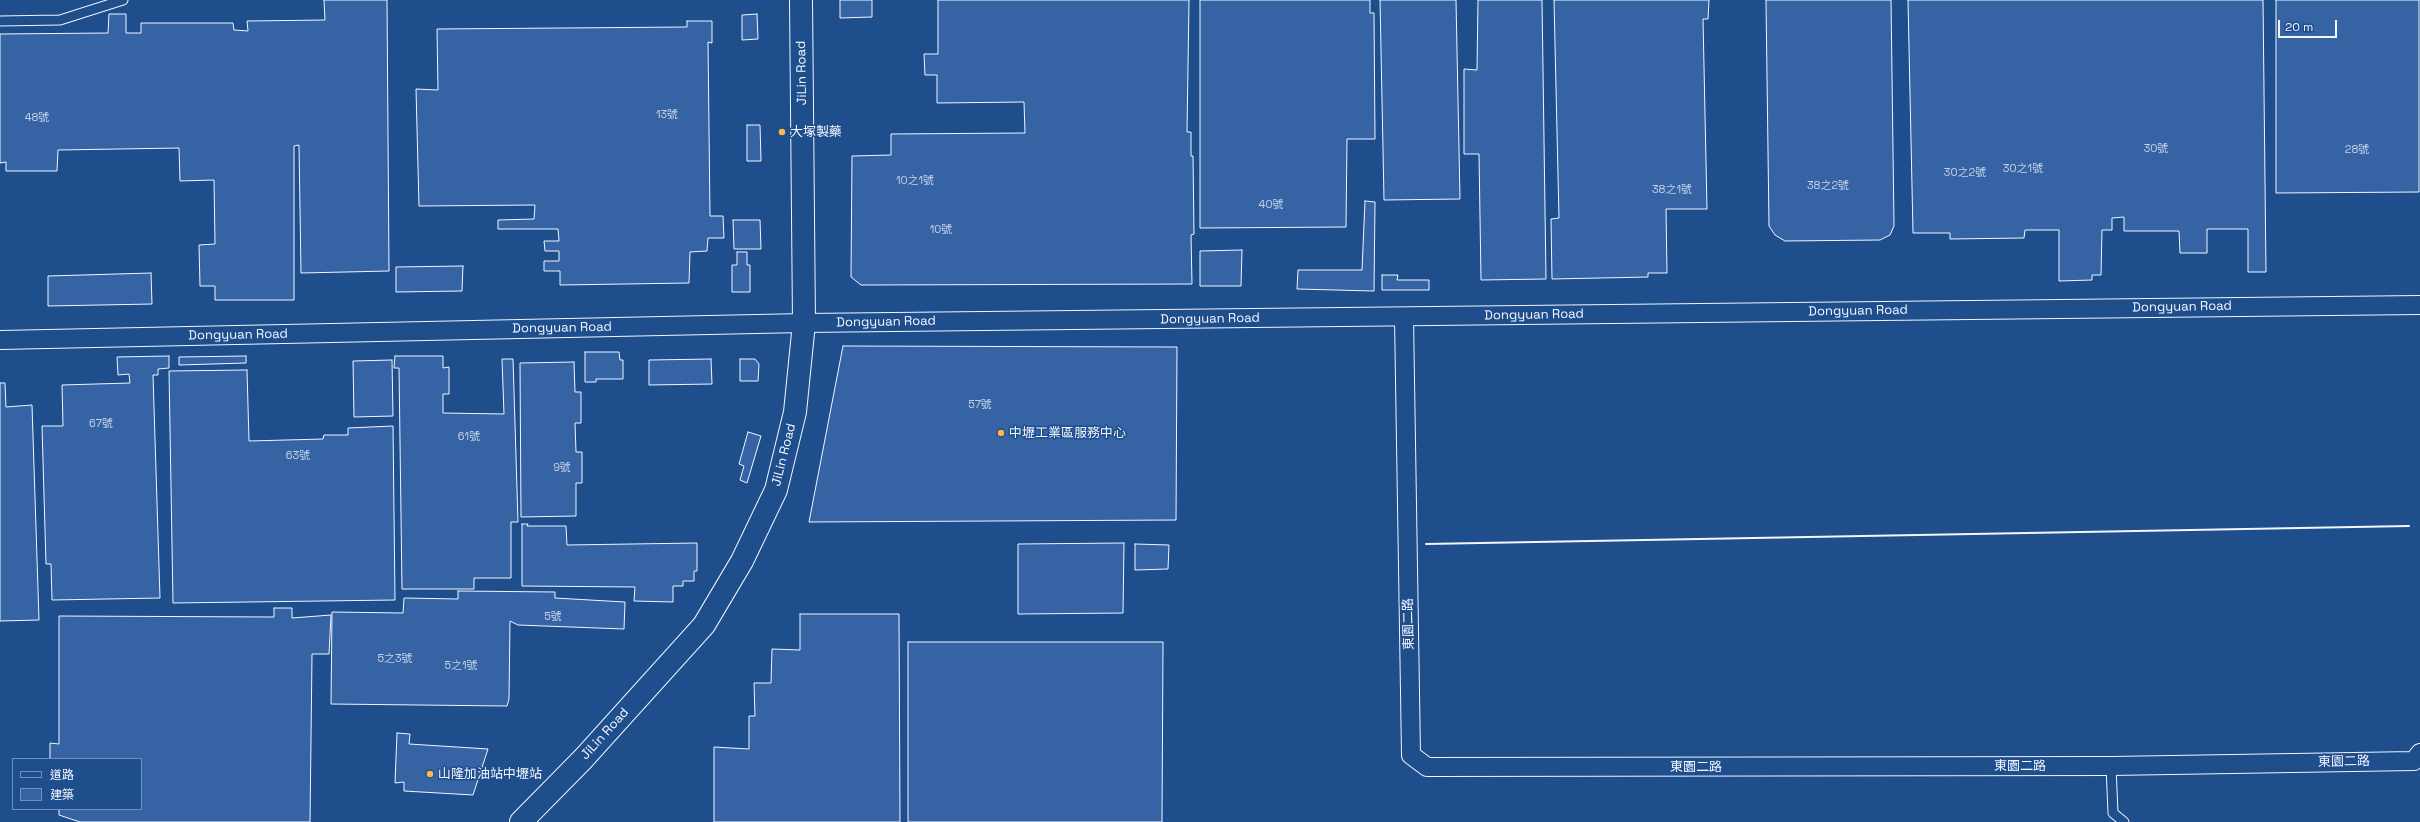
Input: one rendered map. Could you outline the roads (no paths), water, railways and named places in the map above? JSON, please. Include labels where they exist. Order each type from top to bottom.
[{"type":"street","name":"JiLin Road","points":[[521,822],[583,759],[704,625],[742,561],[776,490],[795,412],[804,323],[801,0]]},
{"type":"street","name":"Dongyuan Road","points":[[0,340],[804,323],[2420,305]]},
{"type":"street","name":"東園二路","points":[[1404,316],[1411,755],[1427,767],[2111,766],[2414,761],[2420,753]]},
{"type":"lane","points":[[0,21],[60,20],[123,0]]},
{"type":"lane","points":[[2111,766],[2113,813],[2124,822]]},
{"type":"place","name":"大塚製藥","points":[[782,132]]},
{"type":"place","name":"中壢工業區服務中心","points":[[1001,433]]},
{"type":"place","name":"山隆加油站中壢站","points":[[430,774]]}]
